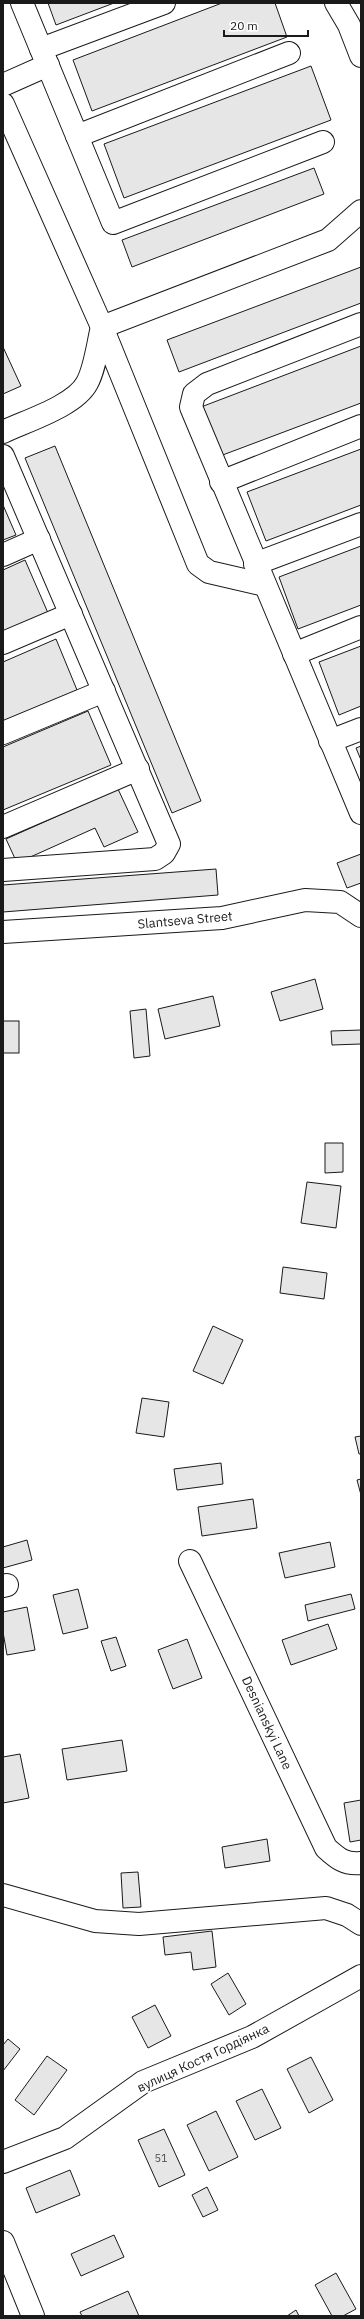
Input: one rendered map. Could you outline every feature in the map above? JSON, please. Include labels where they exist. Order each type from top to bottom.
[{"type":"street","points":[[22,3],[113,223],[323,142]]},
{"type":"street","points":[[3,85],[44,57],[164,3]]},
{"type":"street","points":[[336,3],[349,25],[361,56]]},
{"type":"street","points":[[77,136],[289,53]]},
{"type":"street","points":[[3,104],[102,327],[198,564],[208,572],[264,585]]},
{"type":"street","points":[[102,327],[328,240],[361,211]]},
{"type":"street","points":[[361,324],[207,384],[194,394],[191,407],[255,564],[361,813]]},
{"type":"street","points":[[3,432],[66,403],[80,393],[87,383],[102,327]]},
{"type":"street","points":[[221,482],[361,426]]},
{"type":"street","points":[[3,870],[155,859],[164,853],[169,844],[39,539],[4,462]]},
{"type":"street","points":[[255,564],[361,524]]},
{"type":"street","points":[[3,555],[39,539]]},
{"type":"street","points":[[3,643],[71,614]]},
{"type":"street","points":[[294,654],[361,627]]},
{"type":"street","points":[[3,733],[104,690]]},
{"type":"street","points":[[330,741],[361,729]]},
{"type":"street","points":[[3,827],[138,769]]},
{"type":"street","name":"Slantseva Street","points":[[3,932],[222,918],[305,900],[340,902],[361,916]]},
{"type":"street","name":"Desnianskyi Lane","points":[[190,1561],[326,1848],[339,1860],[352,1864],[361,1863]]},
{"type":"street","points":[[3,1895],[95,1921],[139,1924],[326,1908],[347,1915],[361,1924]]},
{"type":"street","name":"вулиця Костя Гордіянка","points":[[3,2162],[65,2138],[143,2082],[252,2037],[361,1976]]},
{"type":"street","points":[[3,2242],[33,2316]]},
{"type":"building","points":[[48,3],[114,3],[56,25]]},
{"type":"building","points":[[222,3],[275,3],[287,37],[92,111],[73,60]]},
{"type":"building","points":[[311,66],[331,120],[124,198],[104,144]]},
{"type":"building","points":[[314,168],[324,194],[132,267],[122,240]]},
{"type":"building","points":[[361,267],[361,303],[179,372],[167,340]]},
{"type":"building","points":[[361,346],[361,403],[220,456],[201,407]]},
{"type":"building","points":[[3,347],[21,386],[3,394]]},
{"type":"building","points":[[55,446],[201,801],[172,813],[25,458]]},
{"type":"building","points":[[361,449],[361,505],[266,541],[247,492]]},
{"type":"building","points":[[3,505],[16,535],[3,540]]},
{"type":"building","points":[[361,546],[361,605],[298,629],[279,577]]},
{"type":"building","points":[[25,560],[48,613],[3,633],[3,570]]},
{"type":"building","points":[[56,639],[77,690],[3,721],[3,662]]},
{"type":"building","points":[[361,646],[361,706],[339,715],[319,662]]},
{"type":"building","points":[[88,711],[111,765],[3,810],[3,747]]},
{"type":"building","points":[[361,746],[361,760],[356,748]]},
{"type":"building","points":[[118,789],[138,832],[104,847],[95,828],[17,863],[6,839]]},
{"type":"building","points":[[361,854],[361,883],[347,888],[337,863]]},
{"type":"building","points":[[216,869],[218,895],[3,912],[3,885]]},
{"type":"building","points":[[315,979],[323,1009],[280,1021],[271,992]]},
{"type":"building","points":[[213,996],[220,1026],[165,1039],[158,1009]]},
{"type":"building","points":[[146,1009],[150,1056],[134,1058],[130,1011]]},
{"type":"building","points":[[3,1021],[19,1021],[19,1053],[3,1053]]},
{"type":"building","points":[[361,1030],[361,1044],[332,1045],[331,1031]]},
{"type":"building","points":[[325,1143],[343,1143],[343,1172],[325,1173]]},
{"type":"building","points":[[307,1182],[341,1186],[336,1228],[301,1223]]},
{"type":"building","points":[[283,1267],[327,1273],[324,1299],[280,1293]]},
{"type":"building","points":[[213,1326],[243,1340],[223,1384],[193,1371]]},
{"type":"building","points":[[142,1398],[169,1402],[164,1437],[136,1433]]},
{"type":"building","points":[[361,1436],[361,1454],[359,1454],[355,1437]]},
{"type":"building","points":[[221,1463],[223,1484],[177,1490],[174,1469]]},
{"type":"building","points":[[361,1479],[361,1495],[357,1480]]},
{"type":"building","points":[[253,1499],[257,1528],[202,1536],[198,1507]]},
{"type":"building","points":[[27,1540],[32,1560],[3,1568],[3,1547]]},
{"type":"building","points":[[330,1542],[335,1567],[285,1578],[279,1553]]},
{"type":"building","points":[[78,1589],[88,1628],[63,1634],[53,1595]]},
{"type":"building","points":[[351,1594],[355,1609],[308,1621],[305,1605]]},
{"type":"building","points":[[27,1607],[35,1650],[7,1655],[3,1632],[3,1612]]},
{"type":"building","points":[[328,1624],[337,1649],[291,1665],[282,1640]]},
{"type":"building","points":[[116,1637],[126,1666],[111,1671],[101,1641]]},
{"type":"building","points":[[187,1639],[202,1678],[173,1689],[158,1650]]},
{"type":"building","points":[[122,1740],[127,1771],[67,1780],[62,1749]]},
{"type":"building","points":[[20,1754],[29,1798],[3,1803],[3,1757]]},
{"type":"building","points":[[361,1800],[361,1840],[350,1842],[344,1803]]},
{"type":"building","points":[[267,1839],[270,1861],[225,1868],[222,1847]]},
{"type":"building","points":[[138,1872],[141,1907],[123,1908],[121,1873]]},
{"type":"building","points":[[212,1931],[216,1967],[193,1970],[191,1952],[165,1955],[163,1937]]},
{"type":"building","points":[[228,1973],[246,2004],[229,2015],[211,1984]]},
{"type":"building","points":[[155,2005],[171,2036],[148,2048],[132,2017]]},
{"type":"building","points":[[8,2039],[20,2049],[3,2071],[3,2045]]},
{"type":"building","points":[[47,2056],[67,2070],[34,2115],[15,2100]]},
{"type":"building","points":[[311,2057],[333,2100],[309,2113],[287,2069]]},
{"type":"building","points":[[262,2089],[281,2128],[255,2140],[236,2101]]},
{"type":"building","points":[[216,2111],[238,2157],[209,2171],[187,2125]]},
{"type":"building","points":[[164,2129],[185,2175],[159,2187],[138,2140]]},
{"type":"building","points":[[70,2170],[80,2195],[36,2213],[26,2188]]},
{"type":"building","points":[[207,2187],[218,2210],[203,2217],[192,2195]]},
{"type":"building","points":[[114,2235],[124,2257],[81,2276],[71,2254]]},
{"type":"building","points":[[336,2273],[356,2309],[343,2316],[332,2316],[315,2285]]},
{"type":"building","points":[[128,2291],[139,2316],[82,2316],[80,2312]]},
{"type":"building","points":[[296,2310],[299,2316],[287,2316]]}]
